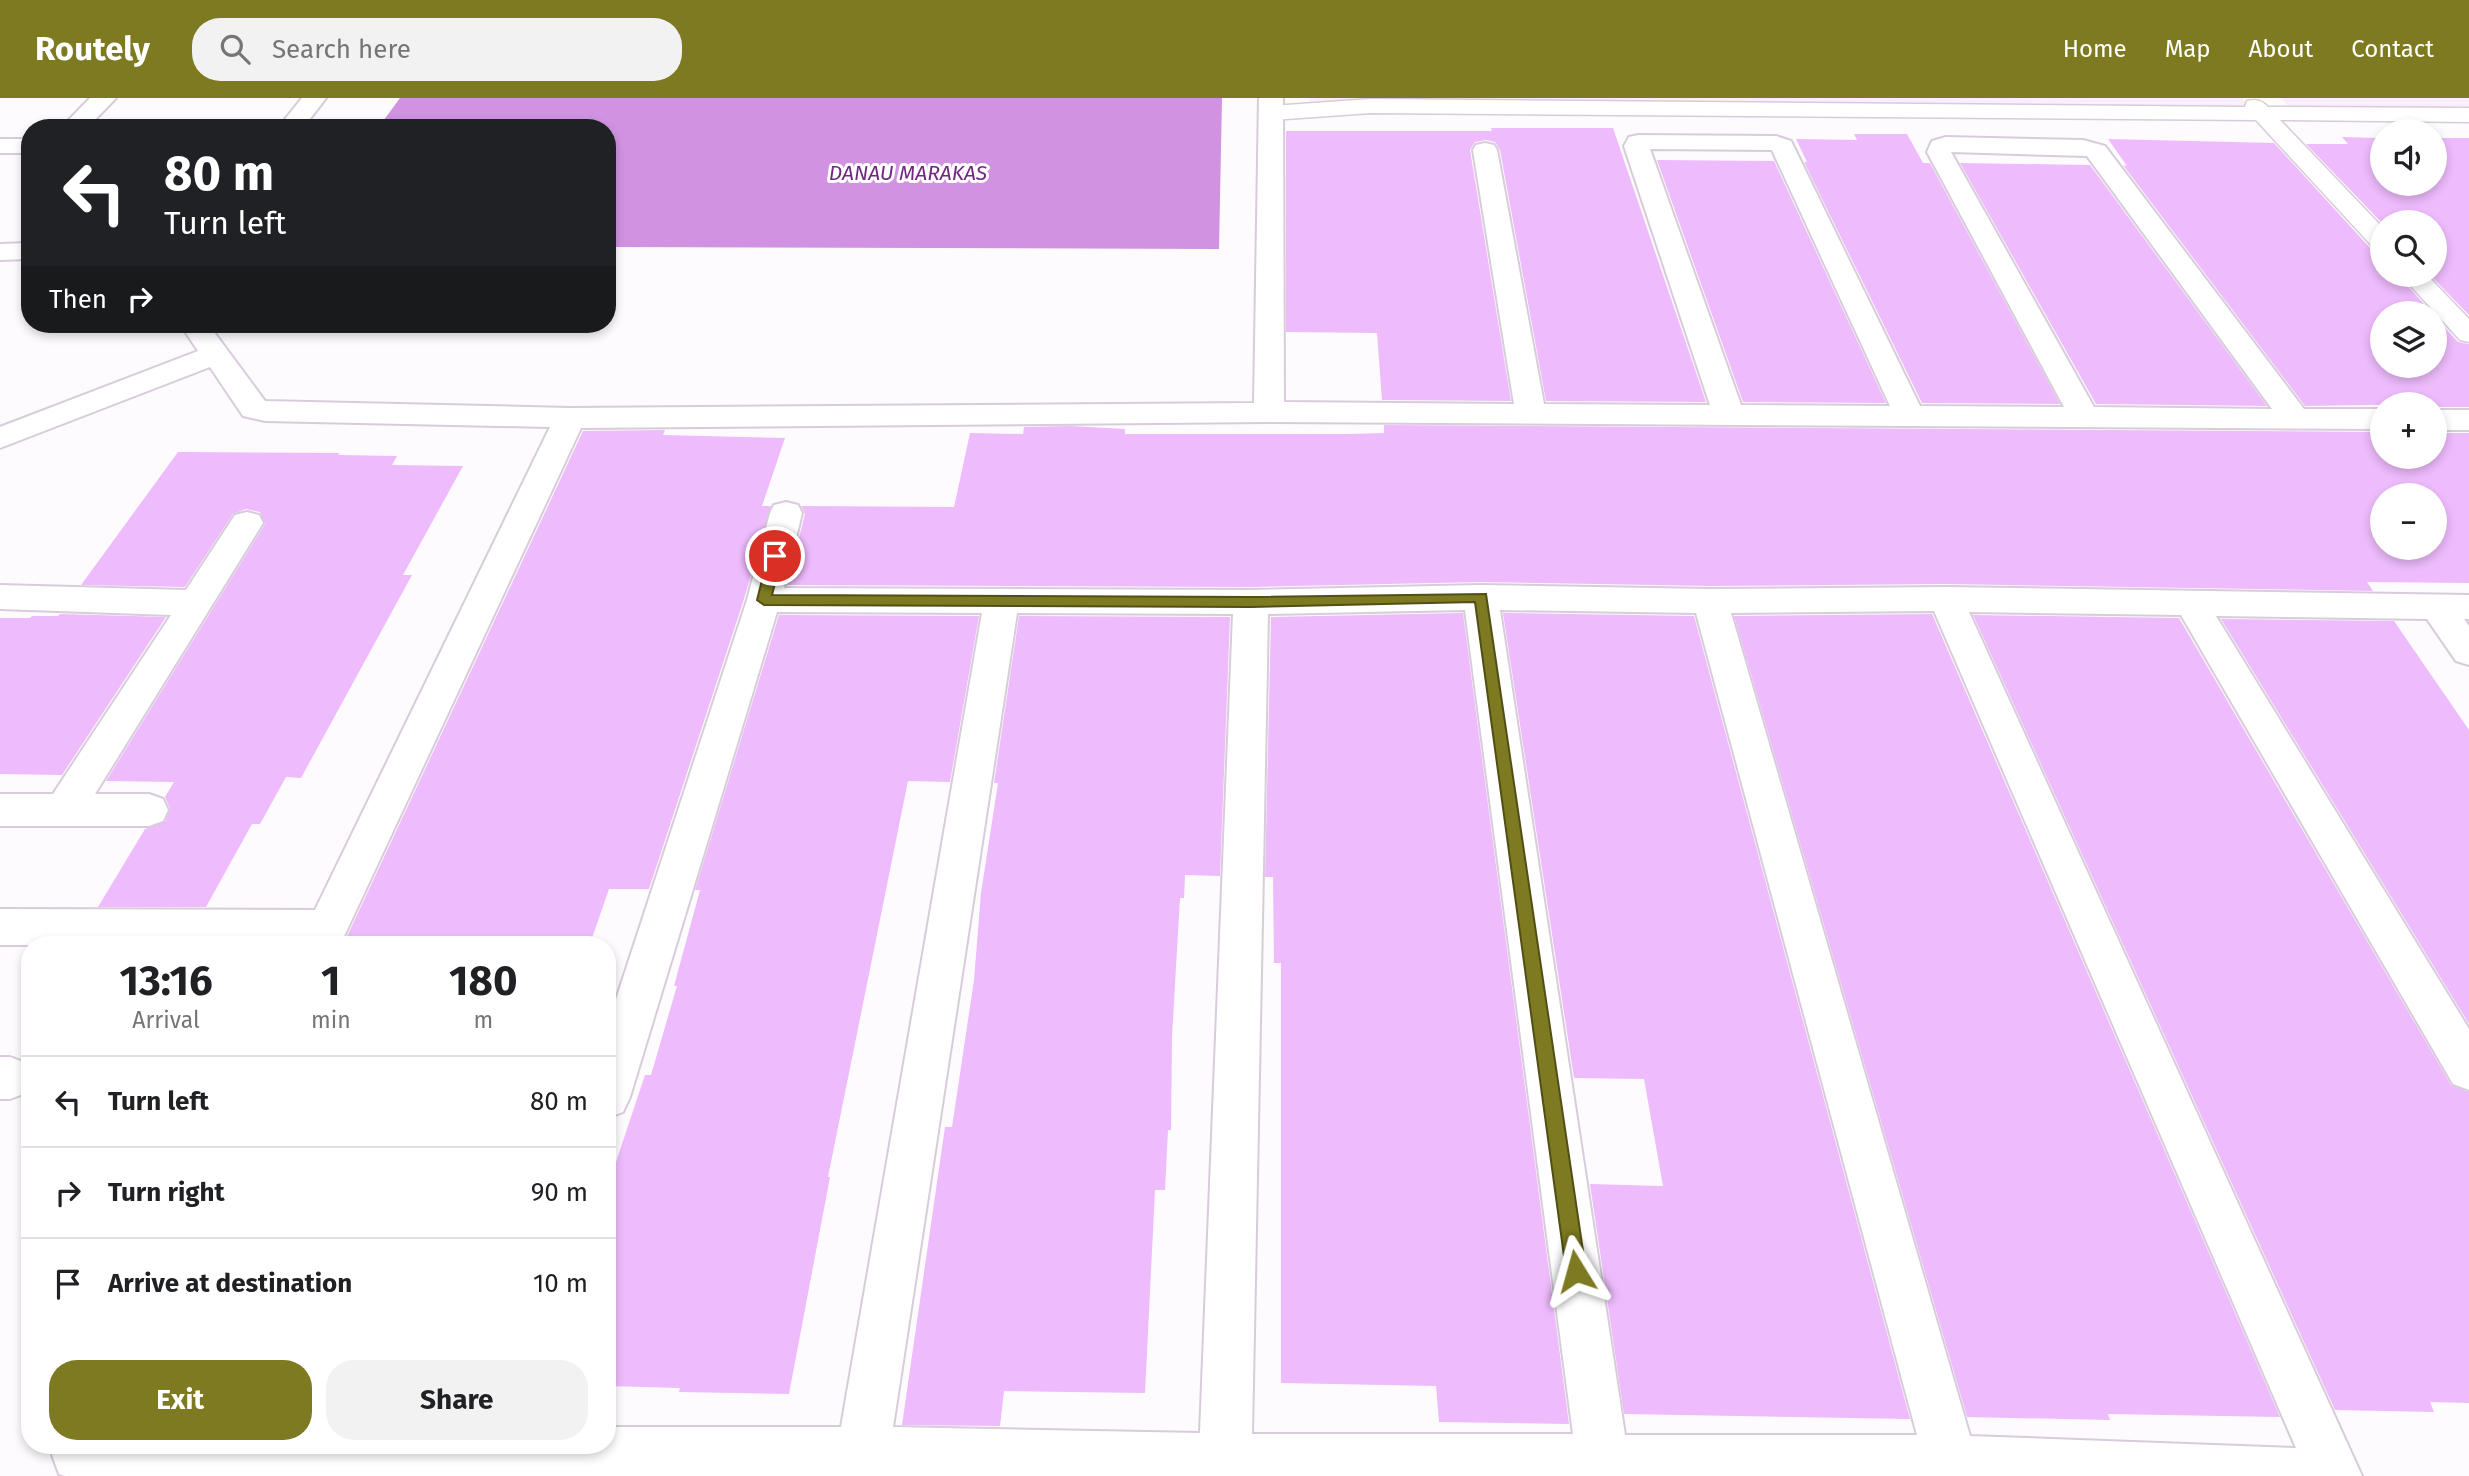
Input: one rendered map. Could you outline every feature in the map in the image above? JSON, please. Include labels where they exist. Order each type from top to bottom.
[{"type":"street","points":[[82,119],[104,98]]},
{"type":"street","points":[[297,119],[314,98]]},
{"type":"street","points":[[1269,411],[1272,105]]},
{"type":"street","points":[[1729,415],[1636,146],[1638,142],[1776,144],[1784,147],[1909,415]]},
{"type":"street","points":[[0,146],[21,146]]},
{"type":"street","points":[[2084,417],[1939,152],[1941,146],[2083,147],[2096,151],[2295,418]]},
{"type":"street","points":[[1485,150],[1531,414]]},
{"type":"street","points":[[0,252],[21,251]]},
{"type":"street","points":[[0,417],[205,339]]},
{"type":"street","points":[[205,339],[254,409],[265,411],[570,418],[1269,411],[2370,419]]},
{"type":"street","points":[[0,438],[205,339]]},
{"type":"street","points":[[0,927],[323,936],[570,418]]},
{"type":"street","points":[[2447,420],[2469,420]]},
{"type":"street","points":[[616,1069],[764,600],[786,513]]},
{"type":"street","points":[[63,812],[247,523]]},
{"type":"street","points":[[0,597],[196,603]]},
{"type":"street","points":[[764,600],[1251,602],[1481,597],[1710,601],[1946,599],[2453,606],[2469,652]]},
{"type":"street","points":[[1481,597],[1604,1468]]},
{"type":"street","points":[[1946,599],[2335,1476]]},
{"type":"street","points":[[1710,601],[1953,1469]]},
{"type":"street","points":[[861,1464],[1001,602]]},
{"type":"street","points":[[1225,1468],[1251,602]]},
{"type":"street","points":[[2191,603],[2469,1069]]},
{"type":"street","points":[[0,810],[149,810]]},
{"type":"street","points":[[76,1459],[493,1459],[1225,1468],[1953,1469],[2321,1476]]},
{"type":"lane","points":[[2248,98],[2370,229]]},
{"type":"lane","points":[[1272,105],[1371,102],[2263,116],[2469,115]]},
{"type":"lane","points":[[2424,287],[2469,334]]},
{"type":"shaded area","points":[[1309,98],[2242,98],[2253,111],[1309,105]]},
{"type":"shaded area","points":[[2280,98],[2469,98],[2469,110],[2292,110]]},
{"type":"water","name":"DANAU MARAKAS","points":[[400,98],[1222,98],[1219,249],[616,247],[616,119],[385,119]]},
{"type":"building","points":[[1491,128],[1613,128],[1706,402],[1546,401],[1500,150],[1495,142],[1486,140],[1475,142],[1470,150],[1511,401],[1382,400],[1377,333],[1286,332],[1286,131],[1492,131]]},
{"type":"building","points":[[1854,134],[1907,134],[1923,163],[1930,163],[2060,404],[1922,403],[1804,162],[1807,162],[1796,139],[1857,140]]},
{"type":"building","points":[[2342,137],[2370,138],[2370,196],[2447,196],[2447,138],[2469,138],[2469,315],[2442,287],[2447,287],[2447,210],[2370,211],[2306,144],[2348,144]]},
{"type":"building","points":[[2108,139],[2274,143],[2370,248],[2370,287],[2409,287],[2421,301],[2370,301],[2370,378],[2447,378],[2447,330],[2458,342],[2469,344],[2469,407],[2447,407],[2447,392],[2370,392],[2370,405],[2305,406],[2123,165],[2127,166]]},
{"type":"building","points":[[1657,160],[1774,161],[1886,403],[1743,402]]},
{"type":"building","points":[[1960,163],[2090,165],[2267,406],[2096,404]]},
{"type":"building","points":[[1384,425],[2370,432],[2370,469],[2447,469],[2447,433],[2469,433],[2469,583],[2367,582],[2373,591],[1946,584],[1710,586],[1481,582],[1251,587],[787,585],[805,514],[801,506],[954,507],[970,433],[1023,434],[1024,427],[1071,426],[1125,429],[1125,434],[1384,433]]},
{"type":"building","points":[[665,430],[663,435],[785,438],[762,506],[771,506],[744,599],[649,889],[609,889],[593,936],[347,936],[583,431]]},
{"type":"building","points":[[178,452],[340,453],[338,455],[397,456],[392,465],[463,466],[403,575],[412,575],[301,778],[286,777],[260,824],[252,824],[206,907],[98,907],[145,829],[165,822],[170,809],[165,797],[174,782],[106,781],[265,524],[260,512],[246,509],[233,514],[185,587],[81,585]]},
{"type":"building","points":[[1463,613],[1569,1424],[1439,1422],[1436,1386],[1281,1383],[1281,963],[1274,963],[1273,877],[1265,877],[1271,617]]},
{"type":"building","points":[[1503,613],[1694,616],[1910,1419],[1624,1414],[1590,1184],[1663,1186],[1644,1079],[1574,1078]]},
{"type":"building","points":[[60,614],[166,617],[62,775],[0,774],[0,618]]},
{"type":"building","points":[[1932,614],[2280,1417],[2108,1414],[2110,1420],[1967,1417],[1734,616]]},
{"type":"building","points":[[779,615],[979,616],[950,782],[908,781],[828,1177],[789,1394],[679,1392],[680,1388],[616,1386],[616,1162],[645,1075],[651,1075],[677,986],[674,986],[700,890],[695,890]]},
{"type":"building","points":[[1973,615],[2179,618],[2451,1085],[2469,1092],[2469,1403],[2430,1402],[2434,1412],[2335,1410]]},
{"type":"building","points":[[1019,616],[1230,617],[1220,876],[1185,875],[1184,898],[1180,898],[1172,1037],[1171,1130],[1168,1130],[1165,1190],[1155,1190],[1145,1393],[1004,1391],[1000,1426],[902,1425],[945,1127],[952,1127],[974,980],[981,893],[998,783],[994,783]]},
{"type":"building","points":[[2221,619],[2394,621],[2469,730],[2469,1024]]},
{"type":"route","points":[[775,556],[764,600],[1251,602],[1481,597],[1576,1271]]}]
